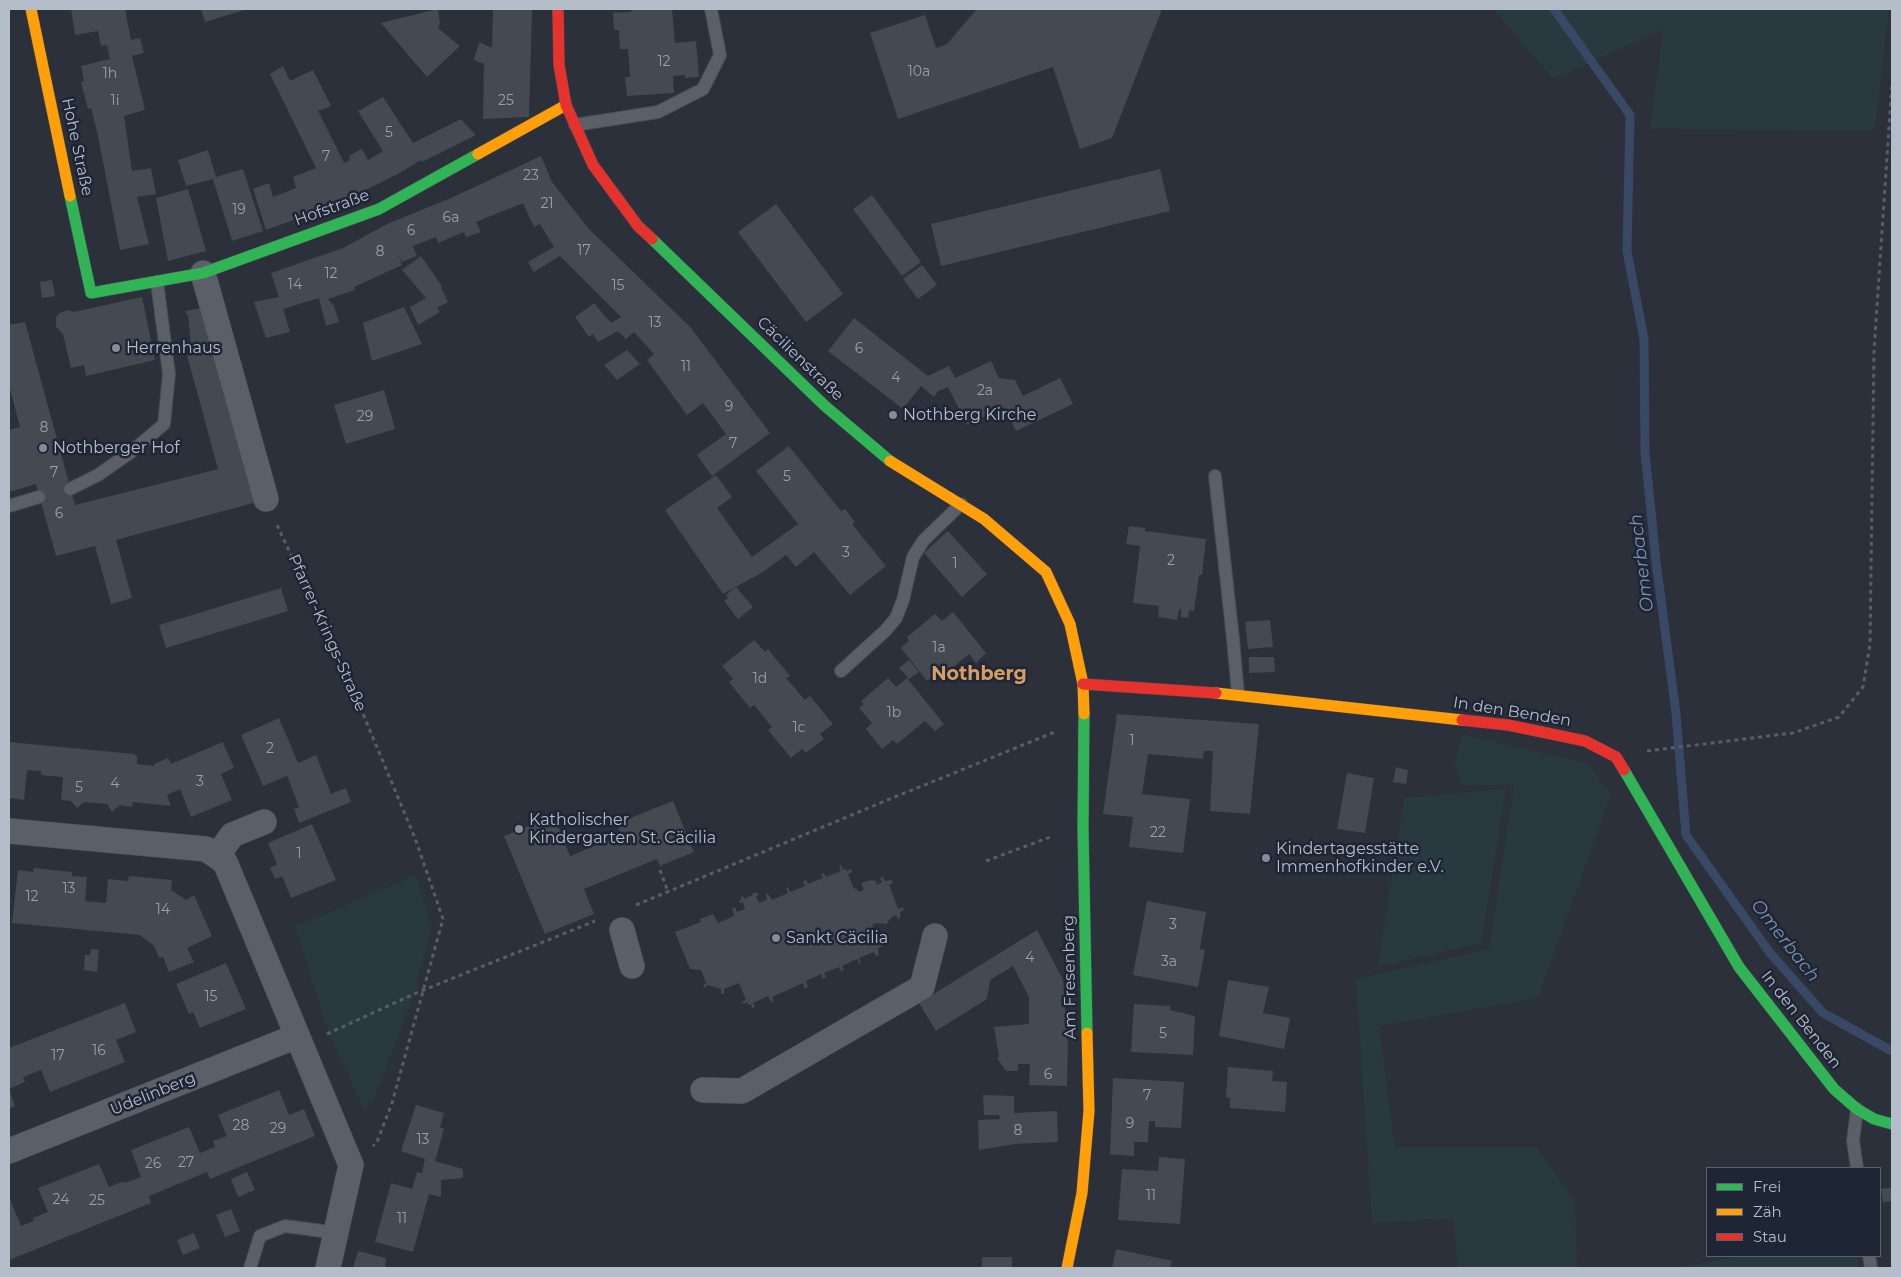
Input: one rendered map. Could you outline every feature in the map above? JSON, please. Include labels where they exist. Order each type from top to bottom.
[{"type":"street","name":"Hohe Straße","points":[[31,9],[91,292]]},
{"type":"street","name":"Cäcilienstraße","points":[[558,9],[559,64],[566,105],[593,165],[638,226],[824,406],[884,458],[984,519],[1046,572],[1070,624],[1083,684]]},
{"type":"street","name":"Hofstraße","points":[[91,292],[203,273],[379,209],[566,105]]},
{"type":"street","points":[[203,273],[266,499]]},
{"type":"street","name":"In den Benden","points":[[1083,684],[1238,694],[1508,725],[1585,742],[1616,757],[1739,966],[1834,1089],[1857,1109],[1874,1118],[1892,1124]]},
{"type":"street","name":"Am Fresenberg","points":[[1067,1268],[1082,1193],[1089,1111],[1083,829],[1085,724],[1083,684]]},
{"type":"street","points":[[218,855],[232,835],[264,822]]},
{"type":"street","points":[[9,831],[206,849],[218,855],[225,862],[351,1165],[328,1268]]},
{"type":"street","points":[[620,921],[632,966]]},
{"type":"street","points":[[703,1090],[742,1091],[922,987],[935,936]]},
{"type":"street","name":"Udelinberg","points":[[9,1152],[299,1040]]},
{"type":"lane","points":[[575,125],[658,112],[702,89],[720,55],[711,9]]},
{"type":"lane","points":[[70,489],[98,475],[131,452],[164,424],[169,374],[156,282]]},
{"type":"lane","points":[[1215,476],[1238,694]]},
{"type":"lane","points":[[9,506],[40,497]]},
{"type":"lane","points":[[841,671],[885,631],[896,618],[903,600],[913,558],[923,541],[961,504]]},
{"type":"lane","points":[[1857,1109],[1853,1140],[1857,1167]]},
{"type":"lane","points":[[250,1268],[260,1236],[285,1226],[337,1233]]},
{"type":"path","points":[[1660,748],[1716,743],[1793,732],[1839,717],[1863,687],[1870,644],[1874,351],[1892,82]]},
{"type":"path","name":"Pfarrer-Krings-Straße","points":[[266,499],[345,671],[415,838],[443,919],[392,1103],[377,1142],[351,1165]]},
{"type":"path","points":[[299,1040],[423,990],[620,921],[668,892],[1048,734],[1085,724]]},
{"type":"path","points":[[986,861],[1049,837]]},
{"type":"path","points":[[660,870],[668,892]]},
{"type":"shaded area","points":[[1493,9],[1889,9],[1875,130],[1650,129],[1663,30],[1553,79]]},
{"type":"shaded area","points":[[1462,734],[1588,764],[1611,794],[1538,998],[1379,1026],[1395,1147],[1537,1147],[1575,1202],[1577,1268],[1458,1268],[1453,1218],[1372,1223],[1356,979],[1489,949],[1514,785],[1461,785],[1455,763]]},
{"type":"shaded area","points":[[1506,789],[1481,943],[1378,967],[1404,798]]},
{"type":"shaded area","points":[[416,875],[432,926],[414,994],[375,1097],[365,1113],[329,1033],[295,927]]},
{"type":"shaded area","points":[[1737,1257],[1858,1257],[1859,1268],[1673,1268]]},
{"type":"building","points":[[71,9],[125,9],[131,40],[140,38],[144,53],[132,56],[145,110],[124,116],[132,171],[151,168],[156,194],[137,197],[149,244],[120,250],[98,136],[91,108],[88,109],[81,82],[84,81],[81,66],[110,59],[107,45],[101,46],[98,31],[75,35]]},
{"type":"building","points":[[201,9],[248,9],[205,22]]},
{"type":"building","points":[[438,9],[440,24],[438,28],[460,46],[427,77],[381,23]]},
{"type":"building","points":[[493,9],[532,9],[529,117],[483,119],[484,64],[474,60],[479,42],[492,48]]},
{"type":"building","points":[[631,9],[672,9],[675,43],[696,41],[699,77],[685,78],[685,75],[673,76],[674,93],[627,96],[625,77],[630,77],[628,49],[620,49],[619,30],[614,30],[613,13],[631,12]]},
{"type":"building","points":[[974,9],[1162,9],[1112,138],[1080,149],[1053,67],[898,119],[870,33],[925,15],[936,48],[947,44],[976,10]]},
{"type":"building","points":[[283,66],[290,81],[313,70],[331,106],[318,111],[344,163],[349,161],[350,155],[362,149],[368,160],[383,151],[358,111],[383,97],[413,143],[461,119],[476,135],[422,162],[421,160],[396,175],[335,205],[266,230],[253,189],[269,183],[273,197],[296,188],[293,177],[316,168],[270,74]]},
{"type":"building","points":[[208,150],[216,177],[243,169],[263,231],[232,241],[213,179],[186,186],[178,160]]},
{"type":"building","points":[[541,156],[552,182],[588,228],[691,328],[770,433],[712,476],[697,455],[726,434],[703,403],[687,415],[647,360],[654,354],[634,332],[626,339],[618,331],[598,342],[593,334],[589,337],[575,317],[594,303],[611,323],[621,317],[560,256],[534,272],[528,262],[554,247],[540,224],[534,227],[523,203],[476,222],[481,232],[466,237],[464,232],[438,243],[436,237],[413,246],[417,256],[402,262],[397,251],[402,265],[354,287],[355,290],[328,299],[334,306],[339,322],[326,326],[319,298],[283,309],[290,332],[266,338],[254,302],[279,297],[271,273],[343,248],[387,224],[451,198]]},
{"type":"building","points":[[1160,169],[1170,211],[941,266],[931,224]]},
{"type":"building","points":[[188,189],[206,251],[168,261],[156,198]]},
{"type":"building","points":[[872,195],[921,262],[902,276],[853,209]]},
{"type":"building","points":[[776,204],[843,294],[806,322],[738,232]]},
{"type":"building","points":[[421,256],[442,286],[448,302],[437,308],[440,312],[418,325],[410,307],[426,298],[402,270]]},
{"type":"building","points":[[922,265],[937,285],[918,299],[903,279]]},
{"type":"building","points":[[52,280],[55,296],[42,298],[40,282]]},
{"type":"building","name":"Herrenhaus","points":[[142,297],[155,360],[86,376],[84,365],[71,368],[63,334],[56,327],[56,317],[59,313],[69,310],[74,312]]},
{"type":"building","points":[[404,307],[422,344],[372,361],[363,323]]},
{"type":"building","name":"Nothberger Hof","points":[[201,308],[257,502],[116,540],[132,598],[111,604],[95,546],[56,556],[36,484],[9,492],[9,430],[20,427],[9,385],[9,325],[25,322],[75,505],[218,469],[187,355],[192,354],[188,314],[185,311]]},
{"type":"building","points":[[854,318],[928,376],[949,366],[955,378],[991,361],[999,378],[1015,380],[1023,396],[1060,378],[1073,404],[1016,431],[1004,407],[967,425],[948,387],[938,391],[934,397],[921,386],[903,409],[828,351]]},
{"type":"building","points":[[627,350],[640,364],[617,380],[604,365]]},
{"type":"building","points":[[384,390],[395,429],[346,444],[334,405]]},
{"type":"building","points":[[789,446],[841,511],[845,509],[855,522],[852,524],[886,566],[850,595],[814,552],[796,567],[786,555],[763,572],[723,594],[665,510],[716,475],[732,497],[717,508],[752,557],[798,524],[756,471]]},
{"type":"building","points":[[1129,526],[1145,528],[1145,531],[1206,539],[1202,575],[1199,575],[1194,611],[1189,610],[1188,618],[1181,617],[1181,609],[1179,609],[1177,620],[1158,617],[1159,606],[1133,603],[1140,546],[1126,544]]},
{"type":"building","points":[[948,531],[987,574],[962,597],[924,553]]},
{"type":"building","points":[[736,587],[753,607],[738,619],[724,601],[728,598],[726,595]]},
{"type":"building","points":[[281,588],[288,611],[166,648],[159,625]]},
{"type":"building","points":[[953,612],[986,653],[976,663],[969,654],[940,678],[936,673],[927,681],[901,648],[909,641],[907,637],[935,614],[942,621]]},
{"type":"building","points":[[1270,620],[1273,647],[1248,649],[1245,622]]},
{"type":"building","points":[[754,640],[765,652],[768,649],[790,676],[786,678],[805,700],[810,696],[833,724],[820,734],[824,739],[806,753],[802,749],[791,758],[768,730],[772,727],[754,705],[750,708],[729,682],[733,679],[722,666]]},
{"type":"building","points":[[1249,657],[1274,657],[1275,672],[1249,673]]},
{"type":"building","points":[[909,660],[919,672],[909,679],[899,668]]},
{"type":"building","points":[[888,678],[896,687],[907,678],[944,724],[935,731],[925,721],[897,744],[893,740],[882,749],[866,729],[872,723],[859,708],[864,704],[861,701]]},
{"type":"building","points":[[1117,714],[1259,724],[1250,814],[1210,811],[1213,751],[1204,751],[1203,759],[1148,754],[1142,794],[1190,799],[1183,853],[1129,847],[1133,817],[1103,814]]},
{"type":"building","points":[[279,718],[298,763],[316,755],[331,794],[346,788],[351,802],[299,823],[294,809],[299,807],[287,776],[263,786],[241,735]]},
{"type":"building","points":[[9,742],[134,754],[137,757],[137,764],[155,766],[154,764],[168,758],[171,764],[223,742],[234,768],[221,774],[232,800],[191,817],[180,789],[167,795],[171,806],[133,802],[132,807],[120,805],[112,812],[107,804],[84,802],[77,808],[71,801],[61,800],[63,777],[41,775],[41,771],[27,770],[24,800],[9,798]]},
{"type":"building","points":[[1396,767],[1408,770],[1406,784],[1393,782]]},
{"type":"building","points":[[1347,773],[1374,778],[1365,833],[1337,829]]},
{"type":"building","points":[[673,801],[694,852],[662,865],[661,868],[657,859],[584,889],[594,914],[545,934],[504,836],[554,816],[570,856],[621,835],[618,823]]},
{"type":"building","points":[[312,824],[336,880],[291,898],[282,876],[275,879],[270,868],[277,864],[268,843]]},
{"type":"building","name":"Sankt Cäcilia","points":[[841,865],[843,870],[851,869],[852,872],[848,874],[854,889],[856,888],[859,892],[864,890],[861,883],[871,880],[876,881],[877,885],[882,882],[880,878],[883,877],[885,881],[892,880],[893,883],[889,885],[898,909],[903,907],[904,910],[900,912],[900,918],[898,919],[896,915],[886,924],[876,923],[872,925],[878,945],[882,943],[883,946],[878,948],[879,955],[876,956],[874,952],[859,958],[861,963],[859,964],[857,959],[842,966],[844,970],[841,971],[839,967],[824,973],[826,977],[823,979],[821,974],[806,981],[808,987],[805,989],[803,983],[772,997],[774,1001],[772,1003],[768,996],[753,1003],[755,1007],[752,1008],[751,1004],[748,1005],[748,1002],[743,1004],[742,1002],[746,1000],[739,983],[724,989],[724,994],[721,994],[721,989],[708,985],[705,988],[703,986],[706,983],[701,970],[690,969],[675,932],[701,922],[700,919],[713,914],[718,923],[734,916],[732,908],[735,907],[737,912],[745,909],[743,902],[740,903],[739,901],[743,896],[744,899],[753,895],[752,893],[757,893],[759,895],[756,896],[759,903],[767,900],[766,894],[768,894],[772,900],[788,893],[786,889],[788,887],[790,892],[805,886],[803,881],[806,880],[808,884],[823,878],[821,874],[824,873],[826,877],[841,871],[839,866]]},
{"type":"building","points":[[34,868],[72,872],[72,876],[87,877],[85,901],[106,903],[108,879],[128,881],[129,876],[172,880],[171,890],[186,900],[194,895],[212,936],[187,948],[194,962],[169,972],[163,957],[159,958],[154,946],[140,935],[12,923],[18,870],[33,872]]},
{"type":"building","points":[[1147,901],[1206,912],[1200,949],[1205,950],[1198,987],[1133,975]]},
{"type":"building","points":[[1037,930],[1063,980],[1068,1048],[1067,1086],[1029,1085],[1030,1064],[1018,1064],[1018,1071],[1006,1071],[997,1058],[999,1057],[994,1027],[1029,1024],[1029,997],[1013,966],[990,980],[987,999],[936,1031],[919,1003]]},
{"type":"building","points":[[91,949],[99,950],[97,972],[84,970],[85,955],[90,955]]},
{"type":"building","points":[[226,963],[246,1009],[200,1028],[193,1012],[189,1014],[176,984]]},
{"type":"building","points":[[1228,980],[1269,987],[1263,1013],[1290,1018],[1284,1049],[1219,1036]]},
{"type":"building","points":[[125,1003],[136,1032],[116,1040],[125,1062],[50,1092],[41,1070],[23,1077],[25,1082],[9,1089],[9,1048]]},
{"type":"building","points":[[1134,1004],[1170,1006],[1170,1010],[1195,1016],[1193,1055],[1131,1052]]},
{"type":"building","points":[[1228,1067],[1273,1071],[1272,1081],[1287,1082],[1285,1112],[1230,1108],[1230,1098],[1226,1097]]},
{"type":"building","points":[[1113,1078],[1184,1082],[1181,1128],[1155,1127],[1155,1121],[1149,1121],[1148,1142],[1134,1142],[1134,1156],[1110,1154]]},
{"type":"building","points":[[9,1089],[15,1106],[9,1109]]},
{"type":"building","points":[[279,1090],[289,1115],[304,1109],[315,1136],[210,1179],[207,1172],[149,1196],[151,1203],[9,1260],[9,1197],[21,1226],[34,1221],[33,1218],[48,1212],[38,1188],[99,1164],[109,1187],[141,1177],[131,1150],[189,1127],[200,1153],[215,1147],[213,1141],[227,1136],[218,1115]]},
{"type":"building","points":[[983,1095],[1014,1096],[1014,1113],[1057,1111],[1058,1142],[1015,1144],[979,1150],[978,1120],[1000,1119],[999,1115],[984,1115]]},
{"type":"building","points":[[416,1105],[444,1113],[440,1127],[444,1129],[435,1161],[463,1169],[463,1178],[441,1180],[441,1197],[429,1194],[413,1252],[375,1242],[391,1183],[412,1189],[417,1172],[422,1173],[425,1159],[401,1151]]},
{"type":"building","points":[[1159,1157],[1185,1159],[1180,1224],[1118,1220],[1122,1169],[1158,1171]]},
{"type":"building","points":[[247,1172],[255,1190],[238,1197],[231,1179]]},
{"type":"building","points":[[1892,1187],[1892,1201],[1883,1202],[1881,1189]]},
{"type":"building","points":[[231,1209],[240,1231],[225,1237],[216,1215]]},
{"type":"building","points":[[194,1233],[200,1248],[183,1255],[177,1240]]},
{"type":"building","points":[[1116,1249],[1172,1261],[1170,1268],[1112,1268]]},
{"type":"building","points":[[358,1251],[386,1258],[385,1268],[353,1268]]},
{"type":"building","points":[[982,1257],[1012,1257],[1012,1268],[982,1268]]},
{"type":"waterway","name":"Omerbach","points":[[1554,9],[1630,115],[1627,251],[1644,339],[1645,452],[1656,561],[1676,714],[1686,835],[1770,953],[1823,1013],[1892,1050]]},
{"type":"traffic: fast","points":[[70,196],[91,293],[203,273],[379,209],[478,154]]},
{"type":"traffic: fast","points":[[652,239],[825,406],[890,461]]},
{"type":"traffic: fast","points":[[1084,714],[1083,829],[1087,1033]]},
{"type":"traffic: fast","points":[[1624,770],[1739,967],[1834,1089],[1857,1109],[1874,1119],[1892,1124]]},
{"type":"traffic: slow","points":[[31,9],[70,196]]},
{"type":"traffic: slow","points":[[478,154],[566,105]]},
{"type":"traffic: slow","points":[[890,461],[984,519],[1046,572],[1070,624],[1083,684],[1084,714]]},
{"type":"traffic: slow","points":[[1216,693],[1462,720]]},
{"type":"traffic: slow","points":[[1067,1268],[1082,1193],[1089,1111],[1087,1033]]},
{"type":"traffic: jam","points":[[558,9],[559,65],[566,105],[593,165],[638,226],[652,239]]},
{"type":"traffic: jam","points":[[1083,684],[1216,693]]},
{"type":"traffic: jam","points":[[1462,720],[1508,725],[1585,741],[1616,757],[1624,770]]},
{"type":"place","name":"Herrenhaus","points":[[116,348]]},
{"type":"place","name":"Nothberg Kirche","points":[[893,415]]},
{"type":"place","name":"Nothberger Hof","points":[[43,448]]},
{"type":"place","name":"Katholischer Kindergarten St. Cäcilia","points":[[519,829]]},
{"type":"place","name":"Kindertagesstätte Immenhofkinder e.V.","points":[[1266,858]]},
{"type":"place","name":"Sankt Cäcilia","points":[[776,938]]},
{"type":"district","name":"Nothberg","points":[[979,674]]}]
